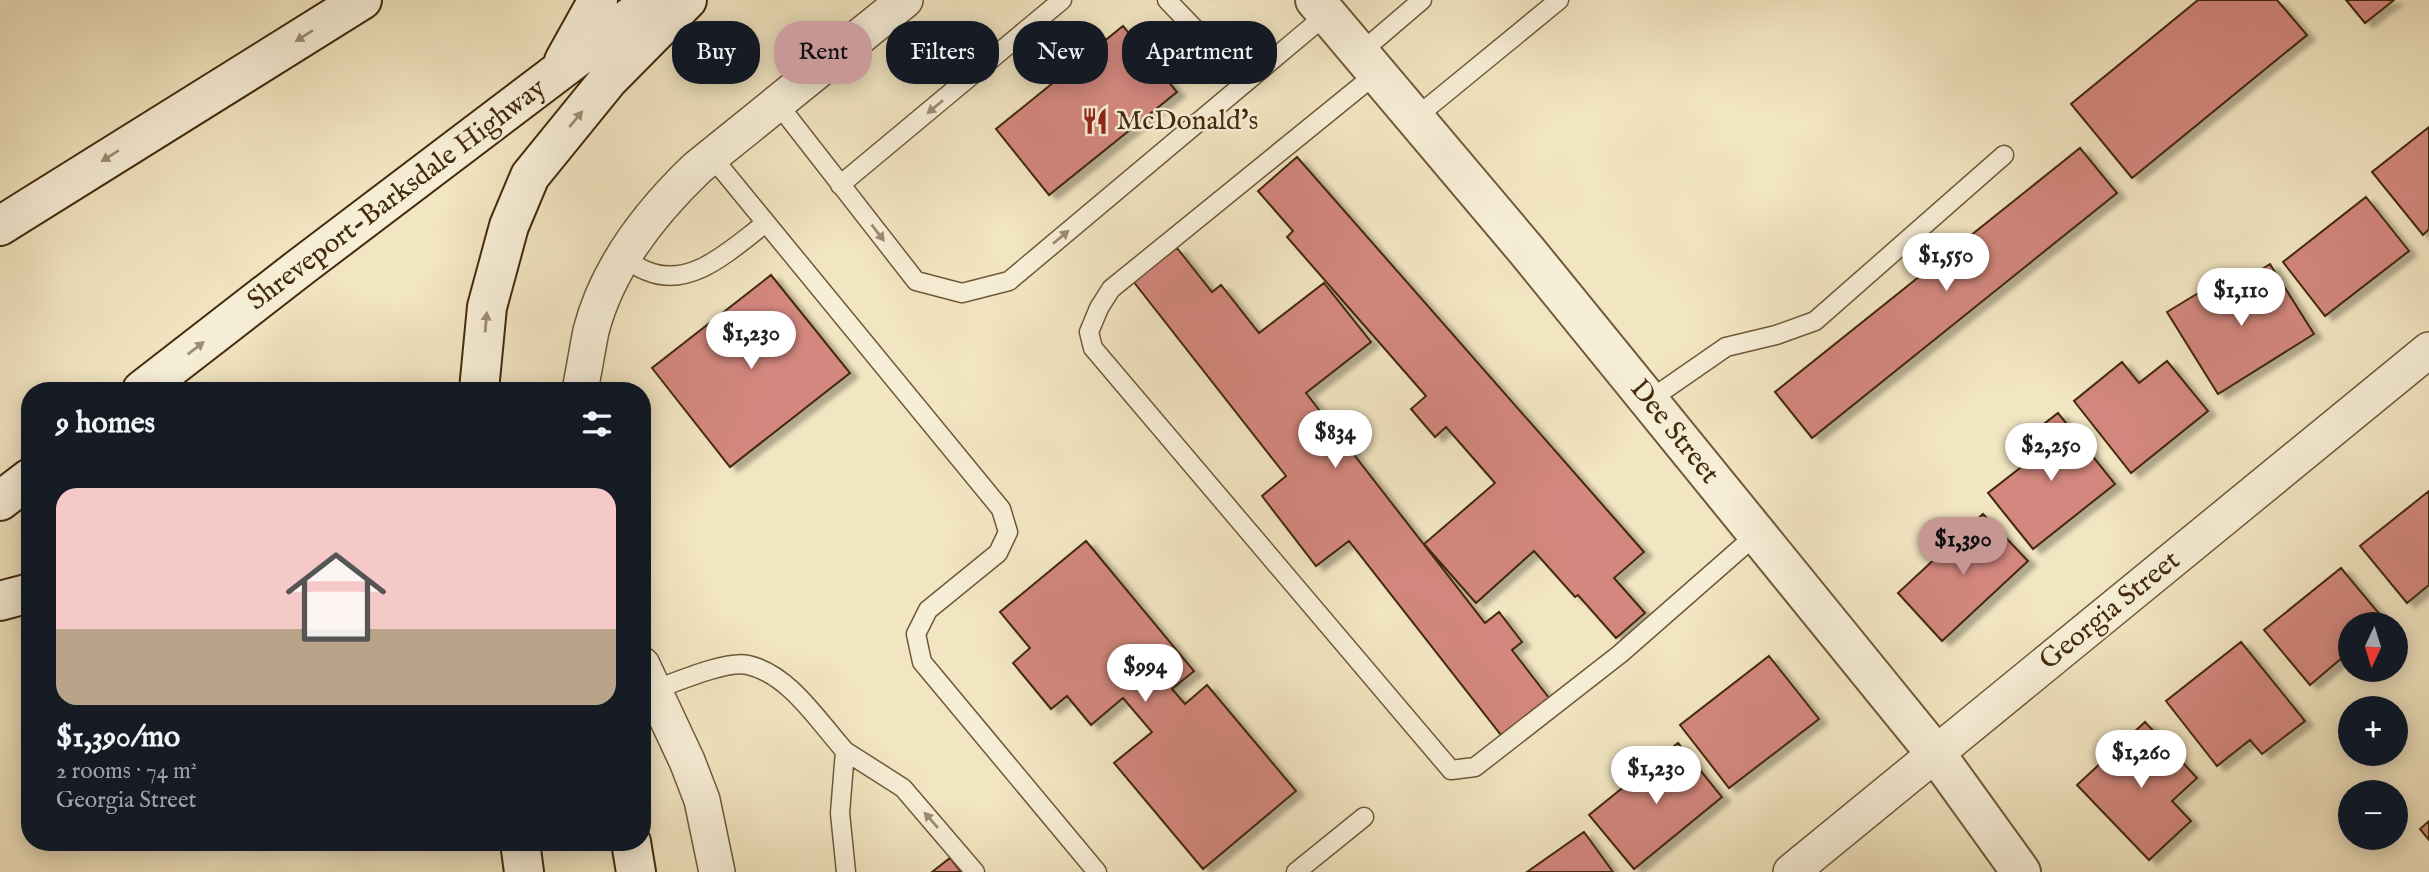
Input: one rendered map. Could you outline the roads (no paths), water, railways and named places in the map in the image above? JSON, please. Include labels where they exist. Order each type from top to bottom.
[{"type":"main road","points":[[0,226],[362,0]]},
{"type":"main road","points":[[556,75],[598,0]]},
{"type":"main road","name":"Shreveport-Barksdale Highway","points":[[152,382],[653,0]]},
{"type":"main road","points":[[480,382],[487,307],[509,226],[530,176],[608,80],[687,0]]},
{"type":"main road","name":"Dee Street","points":[[1321,7],[1527,251],[1936,754],[2021,872]]},
{"type":"main road","points":[[0,501],[21,485]]},
{"type":"main road","points":[[0,601],[21,595]]},
{"type":"main road","points":[[521,851],[524,872]]},
{"type":"main road","points":[[632,851],[636,872]]},
{"type":"street","points":[[582,382],[592,330],[605,292],[623,257],[669,195],[905,0]]},
{"type":"street","name":"Georgia Street","points":[[1791,872],[2429,350]]},
{"type":"street","points":[[651,684],[702,800],[718,872]]},
{"type":"lane","points":[[840,185],[1062,0]]},
{"type":"lane","points":[[1167,0],[1188,21]]},
{"type":"lane","points":[[1422,0],[1368,63],[1111,289],[1089,332],[1093,348],[1451,770],[1475,767],[1620,654],[1757,534]]},
{"type":"lane","points":[[1415,118],[1559,0]]},
{"type":"lane","points":[[1277,50],[1321,7]]},
{"type":"lane","points":[[778,104],[916,281],[962,293],[1009,281],[1241,84]]},
{"type":"lane","points":[[1648,401],[1726,347],[1776,335],[1815,321],[2004,155]]},
{"type":"lane","points":[[712,157],[1001,509],[1008,532],[998,554],[928,610],[916,634],[922,662],[1097,872]]},
{"type":"lane","points":[[623,257],[648,272],[679,276],[707,266],[766,223]]},
{"type":"lane","points":[[651,678],[747,664],[782,680],[845,751],[903,788],[975,872]]},
{"type":"lane","points":[[845,751],[840,813],[846,872]]},
{"type":"lane","points":[[1296,872],[1364,817]]},
{"type":"place","name":"McDonald's","points":[[1095,121]]}]
